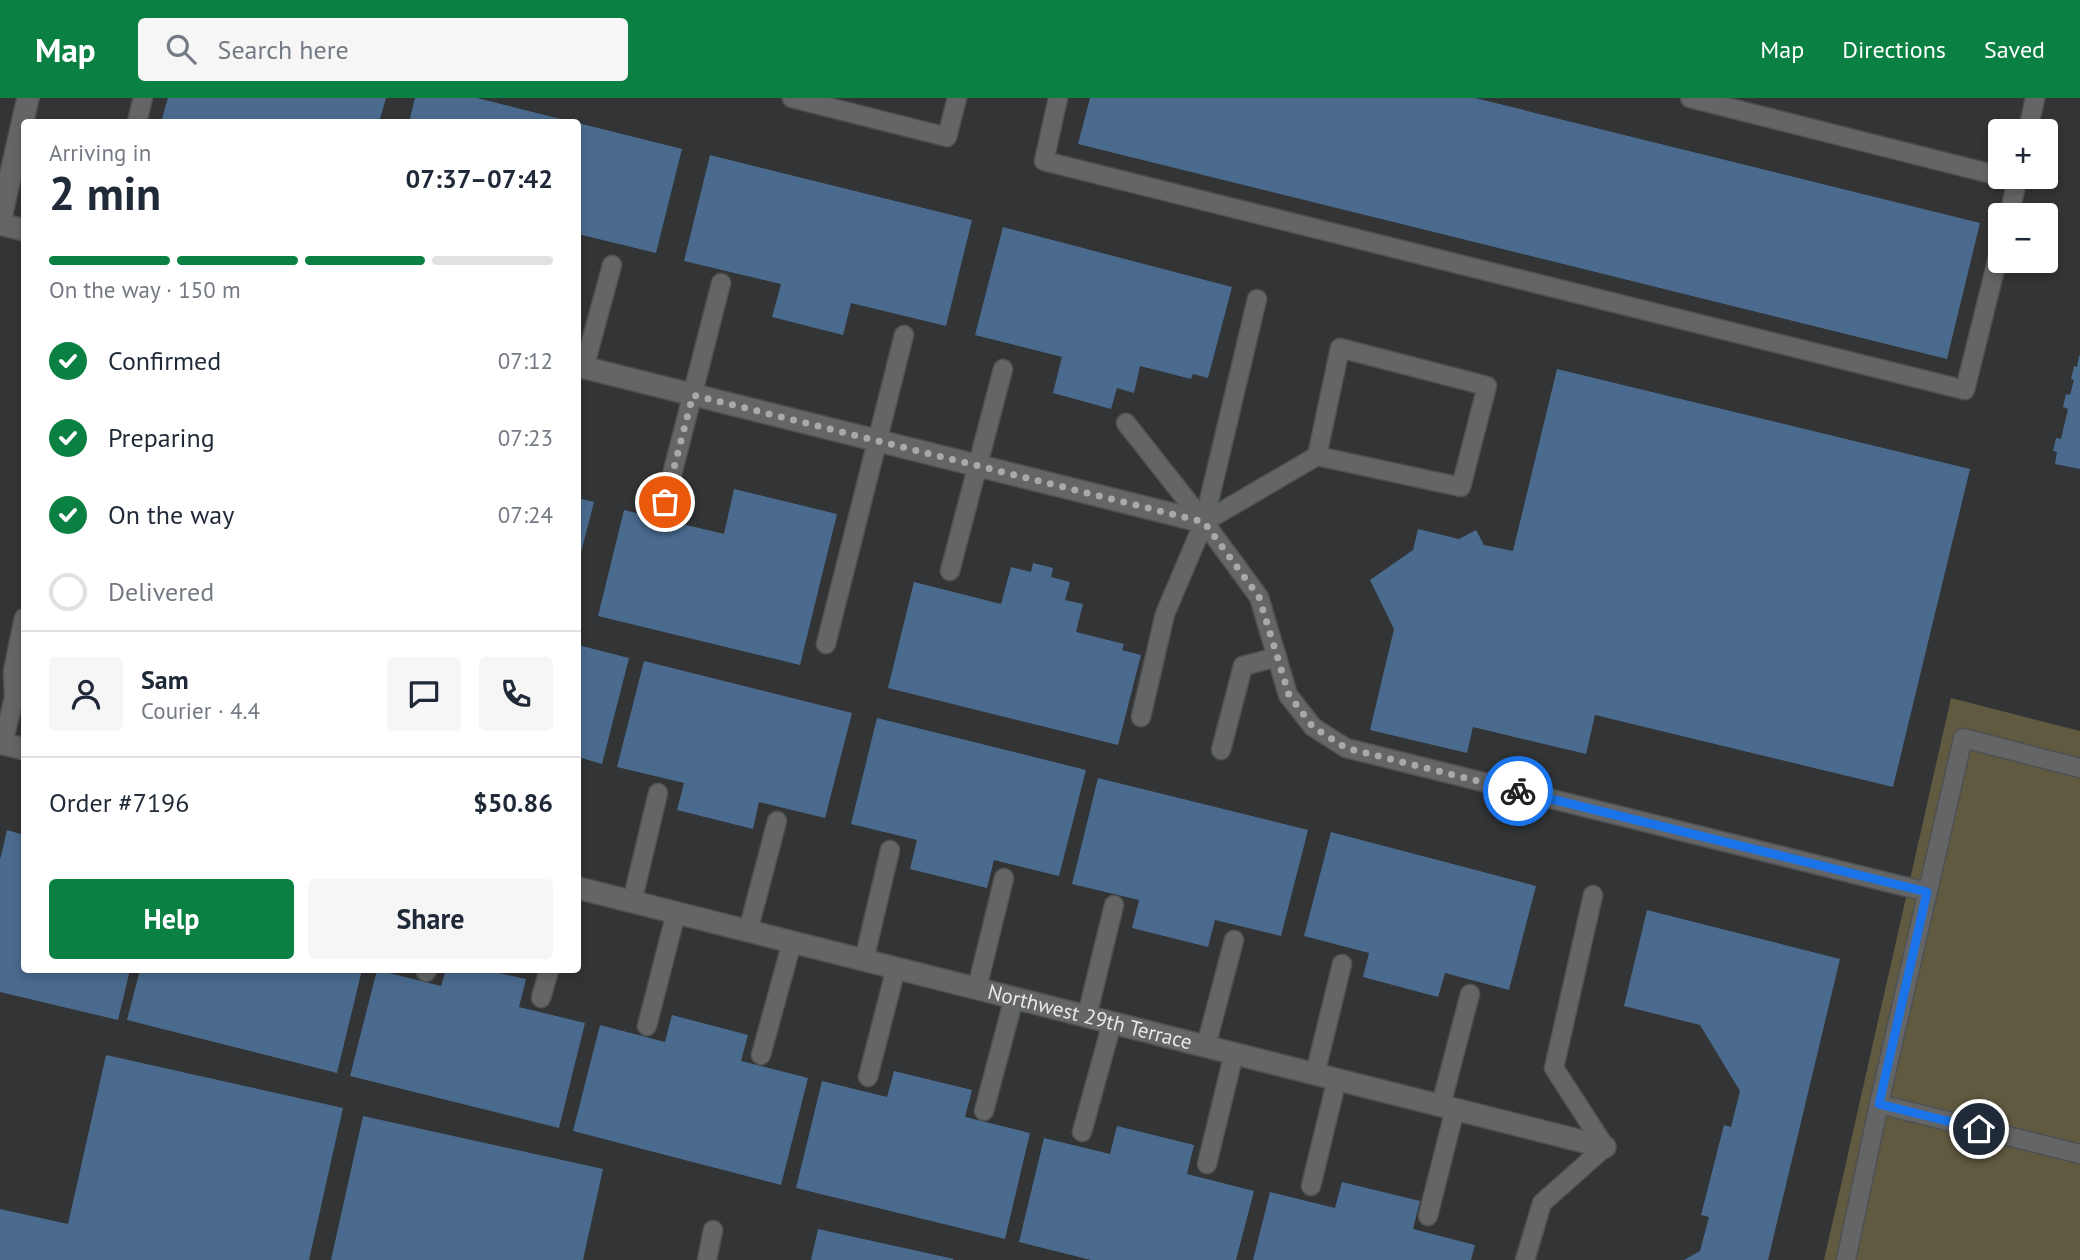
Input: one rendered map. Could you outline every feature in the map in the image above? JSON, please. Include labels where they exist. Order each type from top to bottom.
[{"type":"street","points":[[22,119],[27,98]]},
{"type":"street","points":[[21,126],[0,223],[21,229]]},
{"type":"street","points":[[581,367],[1204,522]]},
{"type":"street","points":[[1,743],[21,748]]},
{"type":"street","name":"Northwest 29th Terrace","points":[[581,889],[1605,1147]]},
{"type":"lane","points":[[139,119],[144,98]]},
{"type":"lane","points":[[792,98],[947,136],[957,98]]},
{"type":"lane","points":[[1058,98],[1044,161],[1965,390],[1994,273]]},
{"type":"lane","points":[[1690,98],[1988,172]]},
{"type":"lane","points":[[2031,119],[2035,98]]},
{"type":"lane","points":[[581,367],[612,265]]},
{"type":"lane","points":[[665,502],[721,283]]},
{"type":"lane","points":[[1141,716],[1165,614],[1204,522],[1257,299]]},
{"type":"lane","points":[[826,644],[904,335]]},
{"type":"lane","points":[[1204,522],[1317,456],[1461,487],[1487,386],[1340,348],[1317,456]]},
{"type":"lane","points":[[950,571],[1003,369]]},
{"type":"lane","points":[[1126,423],[1259,597],[1289,695],[1313,727],[1346,748],[1927,892]]},
{"type":"lane","points":[[1,743],[14,698],[13,671],[21,632]]},
{"type":"lane","points":[[1221,750],[1243,666],[1277,657]]},
{"type":"lane","points":[[1846,1260],[1963,738],[2080,768]]},
{"type":"lane","points":[[632,902],[659,793]]},
{"type":"lane","points":[[748,931],[777,821]]},
{"type":"lane","points":[[864,960],[890,850]]},
{"type":"lane","points":[[977,988],[1004,878]]},
{"type":"lane","points":[[1525,1260],[1542,1203],[1605,1147],[1554,1068],[1593,895]]},
{"type":"lane","points":[[1087,1016],[1114,905]]},
{"type":"lane","points":[[647,1026],[676,913]]},
{"type":"lane","points":[[1206,1046],[1234,940]]},
{"type":"lane","points":[[761,1055],[792,942]]},
{"type":"lane","points":[[1315,1074],[1342,964]]},
{"type":"lane","points":[[868,1077],[897,968]]},
{"type":"lane","points":[[541,998],[548,973]]},
{"type":"lane","points":[[1428,1216],[1470,994]]},
{"type":"lane","points":[[984,1111],[1014,998]]},
{"type":"lane","points":[[1082,1132],[1112,1023]]},
{"type":"lane","points":[[1207,1164],[1234,1053]]},
{"type":"lane","points":[[1311,1186],[1337,1079]]},
{"type":"lane","points":[[1879,1104],[2080,1154]]},
{"type":"lane","points":[[707,1260],[713,1230]]},
{"type":"shaded area","points":[[1951,698],[2080,731],[2080,1260],[1824,1260]]},
{"type":"building","points":[[168,98],[386,98],[380,119],[162,119]]},
{"type":"building","points":[[415,98],[477,98],[560,119],[410,119]]},
{"type":"building","points":[[1090,98],[1475,98],[1980,223],[1947,359],[1078,144]]},
{"type":"building","points":[[581,124],[682,149],[656,253],[581,235]]},
{"type":"building","points":[[710,155],[972,220],[946,326],[851,303],[843,335],[772,317],[781,284],[684,261]]},
{"type":"building","points":[[1003,227],[1232,287],[1208,378],[1193,374],[1191,379],[1140,366],[1134,393],[1117,388],[1111,409],[1053,393],[1062,357],[975,335]]},
{"type":"building","points":[[2079,356],[2080,469],[2055,464],[2057,452],[2053,451],[2056,438],[2061,439],[2068,409],[2063,407],[2066,394],[2070,395],[2074,366],[2077,367]]},
{"type":"building","points":[[1557,369],[1970,469],[1893,787],[1595,715],[1586,754],[1473,727],[1467,753],[1370,730],[1394,629],[1370,580],[1413,550],[1418,529],[1459,539],[1476,530],[1484,545],[1513,551]]},
{"type":"building","points":[[734,489],[837,514],[800,665],[598,616],[624,510],[724,534]]},
{"type":"building","points":[[581,499],[594,502],[581,552]]},
{"type":"building","points":[[1033,563],[1053,568],[1051,577],[1070,582],[1065,600],[1083,604],[1076,632],[1124,644],[1122,650],[1141,655],[1118,745],[888,688],[914,582],[1001,604],[1011,567],[1031,572]]},
{"type":"building","points":[[581,646],[629,658],[602,764],[581,758]]},
{"type":"building","points":[[644,661],[852,713],[825,818],[759,802],[753,829],[677,810],[684,783],[617,767]]},
{"type":"building","points":[[877,718],[1086,770],[1059,876],[994,860],[987,888],[910,869],[917,840],[851,824]]},
{"type":"building","points":[[1098,778],[1308,830],[1281,936],[1215,920],[1208,947],[1132,928],[1139,900],[1072,884]]},
{"type":"building","points":[[7,830],[21,834],[21,973],[129,973],[118,1020],[0,992],[0,860]]},
{"type":"building","points":[[1331,832],[1536,886],[1509,990],[1445,973],[1438,997],[1363,977],[1369,953],[1304,936]]},
{"type":"building","points":[[1647,910],[1840,959],[1768,1260],[1684,1260],[1700,1251],[1709,1217],[1701,1215],[1724,1125],[1731,1127],[1740,1091],[1700,1025],[1624,1006]]},
{"type":"building","points":[[139,973],[361,973],[337,1073],[127,1020]]},
{"type":"building","points":[[376,973],[389,973],[441,986],[445,973],[499,973],[526,979],[519,1007],[585,1023],[559,1128],[350,1076]]},
{"type":"building","points":[[672,1015],[748,1035],[741,1061],[808,1078],[781,1185],[573,1131],[600,1025],[665,1042]]},
{"type":"building","points":[[106,1055],[343,1108],[309,1260],[0,1260],[0,1209],[68,1224]]},
{"type":"building","points":[[894,1071],[972,1090],[965,1117],[1030,1133],[1005,1239],[796,1188],[822,1081],[887,1097]]},
{"type":"building","points":[[363,1116],[603,1169],[583,1260],[331,1260]]},
{"type":"building","points":[[1117,1126],[1194,1145],[1187,1174],[1254,1191],[1236,1260],[1091,1260],[1019,1242],[1044,1138],[1110,1154]]},
{"type":"building","points":[[1342,1182],[1420,1201],[1413,1229],[1475,1245],[1471,1260],[1253,1260],[1270,1192],[1335,1208]]},
{"type":"building","points":[[818,1229],[954,1259],[811,1260]]},
{"type":"way so far","points":[[665,502],[693,395],[1204,522],[1259,597],[1289,695],[1313,727],[1346,748],[1518,791]]},
{"type":"route","points":[[1518,791],[1927,892],[1879,1104],[1979,1129]]}]
